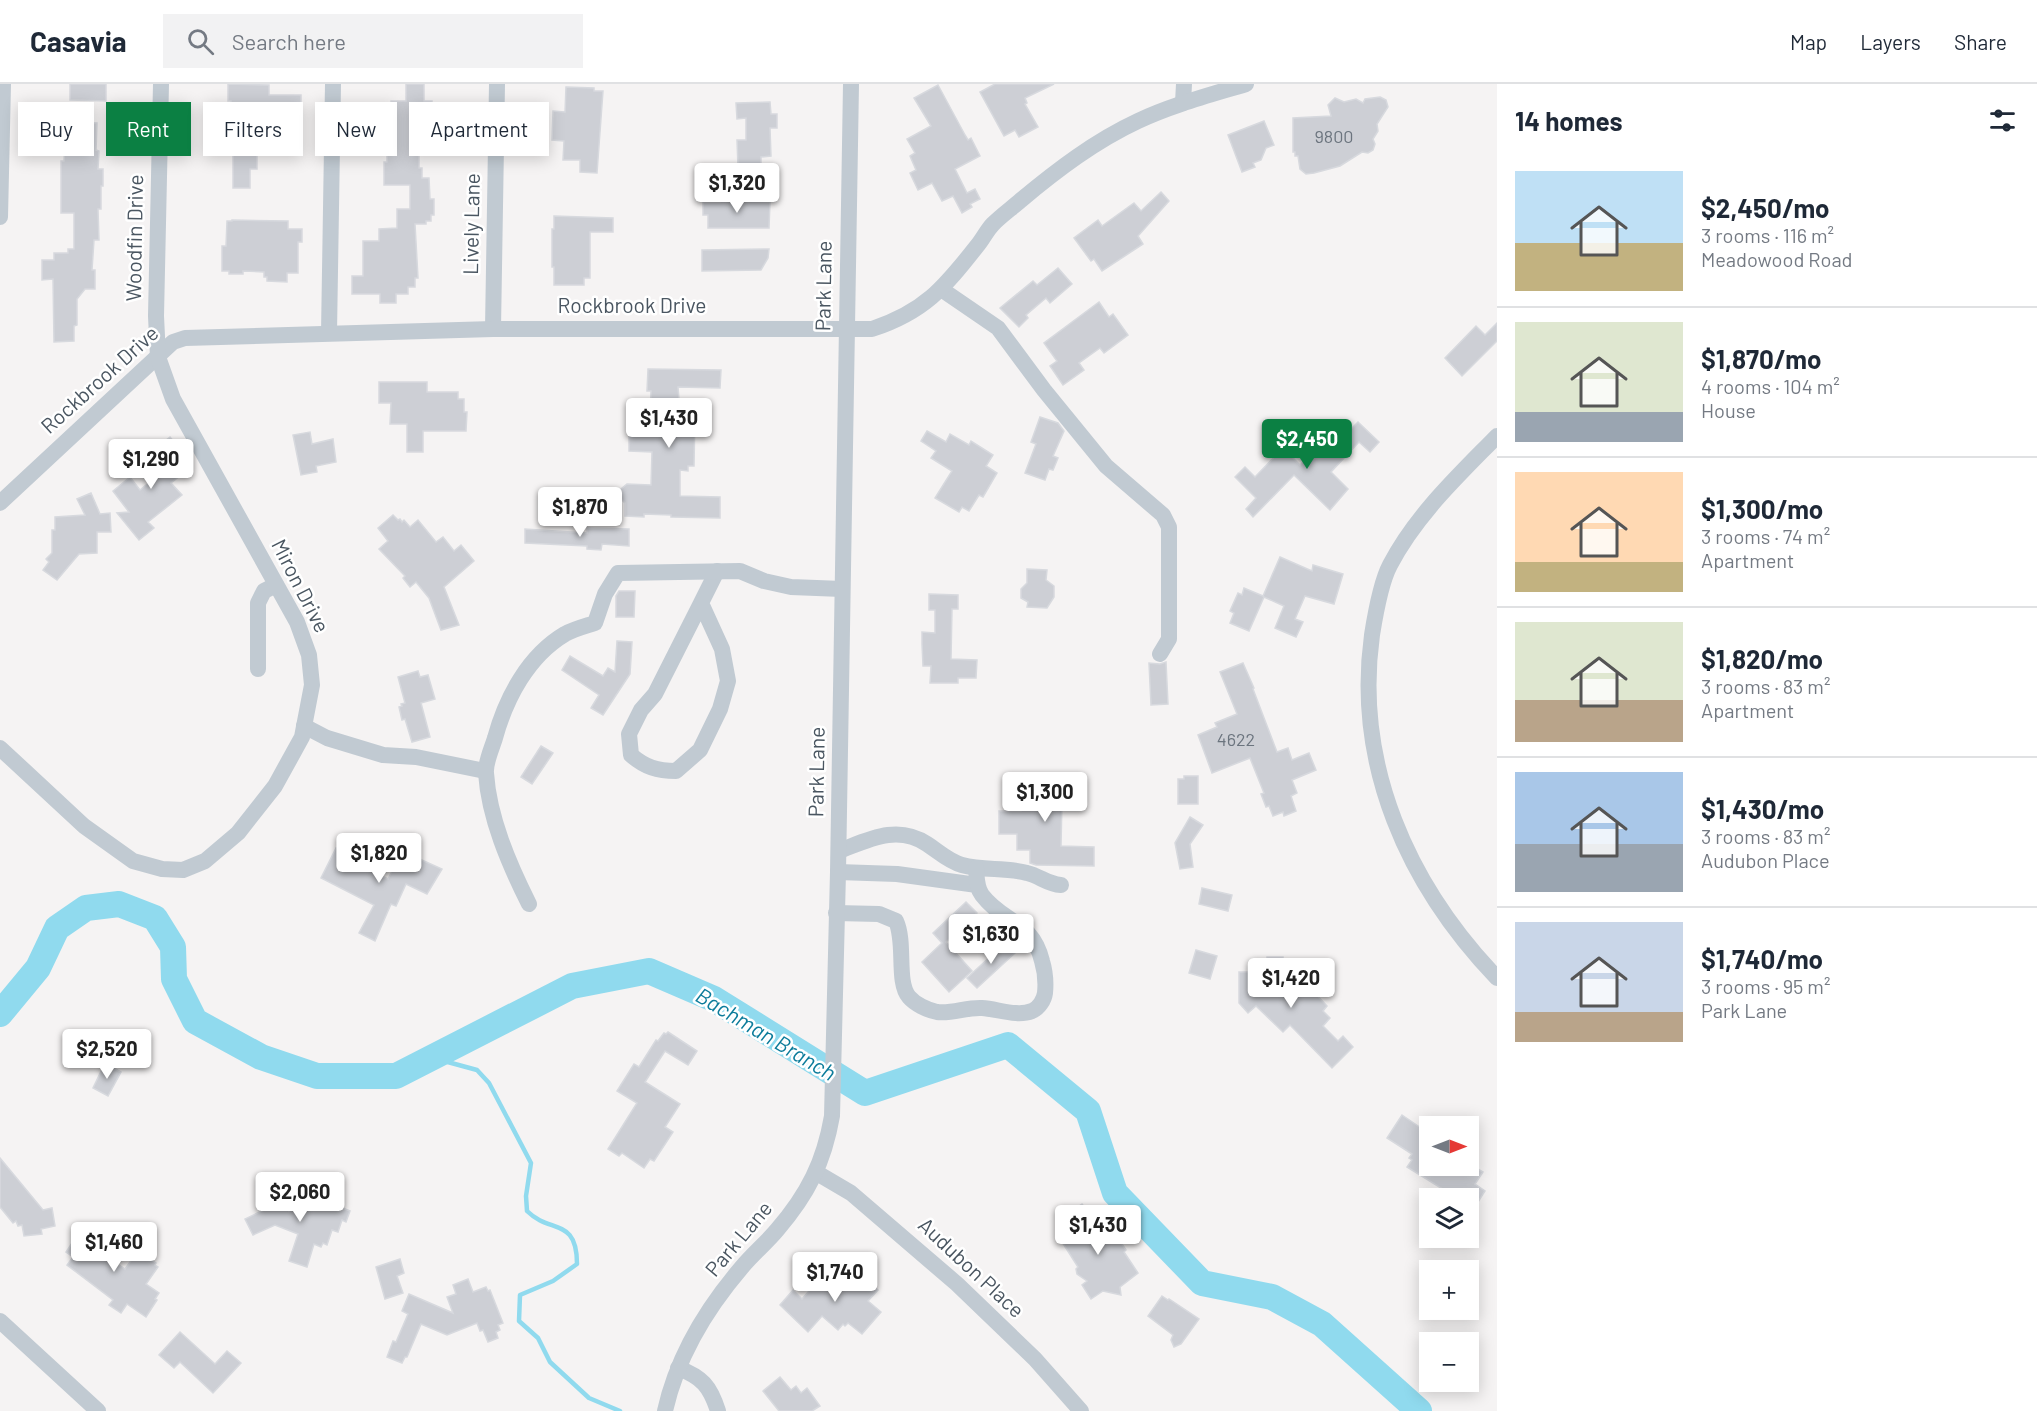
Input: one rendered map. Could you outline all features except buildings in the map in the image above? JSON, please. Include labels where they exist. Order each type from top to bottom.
[{"type":"street","points":[[0,217],[3,84]]},
{"type":"street","name":"Woodfin Drive","points":[[158,357],[156,316],[161,84]]},
{"type":"street","points":[[329,333],[333,84]]},
{"type":"street","name":"Lively Lane","points":[[493,329],[497,84]]},
{"type":"street","name":"Park Lane","points":[[666,1407],[678,1368],[689,1343],[707,1314],[742,1267],[800,1202],[817,1173],[828,1138],[834,1093],[850,84]]},
{"type":"street","points":[[1183,103],[1184,84]]},
{"type":"street","name":"Rockbrook Drive","points":[[0,503],[173,342],[185,338],[493,329],[872,330],[893,323],[909,315],[941,289],[993,225],[1053,173],[1081,154],[1138,121],[1183,103],[1246,84]]},
{"type":"street","points":[[941,289],[998,328],[1044,390],[1106,466],[1167,521],[1169,527],[1169,639],[1160,654]]},
{"type":"street","name":"Miron Drive","points":[[0,748],[84,826],[133,861],[162,869],[183,870],[205,861],[238,833],[275,786],[302,737],[312,685],[309,655],[297,622],[173,399],[158,357]]},
{"type":"street","points":[[1497,436],[1409,533],[1389,567],[1374,619],[1367,692],[1376,758],[1387,805],[1401,839],[1422,880],[1447,918],[1472,952],[1497,978]]},
{"type":"street","points":[[701,603],[722,649],[728,681],[720,709],[700,750],[676,771],[660,771],[643,765],[631,755],[629,734],[641,710],[655,694],[717,571]]},
{"type":"street","points":[[529,904],[514,875],[494,814],[485,771],[502,712],[520,678],[542,653],[566,633],[596,623],[605,594],[618,573],[740,571],[791,587],[842,589]]},
{"type":"street","points":[[258,669],[258,603],[264,591],[276,585]]},
{"type":"street","points":[[304,726],[327,738],[383,755],[416,757],[485,771]]},
{"type":"street","points":[[836,913],[879,914],[896,921],[901,931],[904,990],[919,1005],[937,1012],[980,1008],[1030,1012],[1036,1009],[1045,993],[1045,971],[1033,938],[982,895],[977,877],[925,842],[903,834],[887,834],[839,851]]},
{"type":"street","points":[[838,872],[977,877],[1024,872],[1050,885],[1061,885]]},
{"type":"street","name":"Audubon Place","points":[[817,1173],[851,1193],[957,1284],[1035,1359],[1081,1411]]},
{"type":"street","points":[[0,1321],[98,1411]]},
{"type":"street","points":[[678,1368],[695,1375],[704,1383],[713,1397],[717,1411]]},
{"type":"waterway","name":"Bachman Branch","points":[[0,1014],[38,968],[57,928],[86,908],[119,904],[155,918],[173,947],[174,979],[195,1021],[261,1057],[317,1076],[396,1076],[572,986],[649,971],[714,999],[865,1093],[1008,1045],[1088,1111],[1115,1193],[1202,1283],[1272,1297],[1322,1324],[1419,1411]]},
{"type":"waterway","points":[[433,1058],[477,1070],[489,1083],[531,1163],[526,1196],[527,1211],[567,1233],[576,1249],[577,1264],[553,1281],[520,1295],[519,1321],[538,1338],[550,1362],[589,1398],[620,1411]]}]
